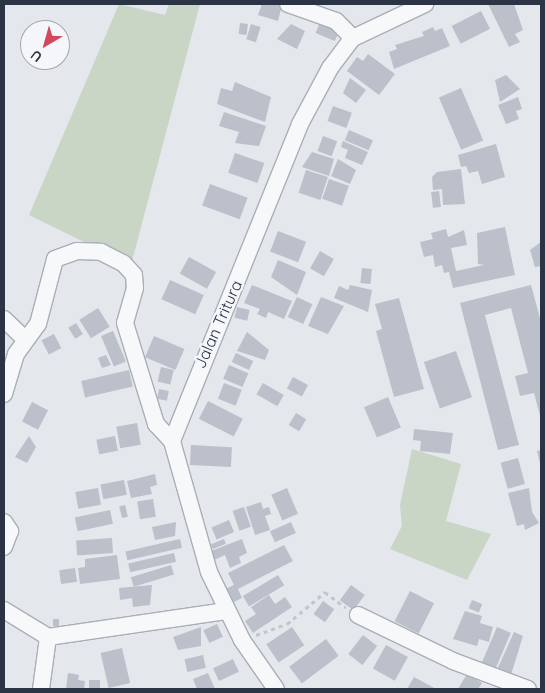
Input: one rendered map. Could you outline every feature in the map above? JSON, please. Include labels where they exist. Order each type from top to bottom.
[{"type":"street","points":[[288,4],[336,21],[353,38]]},
{"type":"street","name":"Jalan Tritura","points":[[172,441],[300,124],[330,68],[353,38],[425,4]]},
{"type":"street","points":[[4,394],[16,354],[38,324],[55,259],[78,251],[101,252],[123,263],[134,275],[135,288],[125,323],[156,424],[172,441],[198,544],[226,611],[242,640],[276,689]]},
{"type":"street","points":[[4,319],[26,340]]},
{"type":"street","points":[[4,522],[10,530],[4,547]]},
{"type":"street","points":[[4,610],[48,638],[226,611]]},
{"type":"street","points":[[358,615],[453,661],[528,689]]},
{"type":"street","points":[[41,689],[48,638]]},
{"type":"path","points":[[242,640],[287,624],[325,592],[358,615]]},
{"type":"green space","points":[[119,4],[165,15],[169,4],[200,4],[131,265],[29,215]]},
{"type":"green space","points":[[412,449],[461,464],[446,521],[491,534],[467,580],[390,549],[402,526],[400,505]]},
{"type":"building","points":[[262,4],[282,5],[278,21],[258,15]]},
{"type":"building","points":[[488,4],[514,4],[523,30],[515,34],[520,42],[509,47]]},
{"type":"building","points":[[481,11],[490,29],[461,44],[452,26]]},
{"type":"building","points":[[321,20],[340,28],[335,41],[316,33]]},
{"type":"building","points":[[240,23],[248,24],[247,35],[239,34]]},
{"type":"building","points":[[251,24],[261,27],[256,42],[246,39]]},
{"type":"building","points":[[291,24],[305,31],[297,49],[277,39]]},
{"type":"building","points":[[433,27],[435,31],[442,28],[450,46],[394,69],[389,52],[397,49],[395,45],[424,36],[422,32]]},
{"type":"building","points":[[368,54],[395,74],[379,95],[347,71],[357,57],[363,61]]},
{"type":"building","points":[[506,75],[520,89],[500,102],[495,80]]},
{"type":"building","points":[[350,78],[366,90],[356,103],[343,93]]},
{"type":"building","points":[[235,82],[271,97],[265,122],[217,104],[221,88],[232,91]]},
{"type":"building","points":[[461,88],[483,140],[461,150],[439,97]]},
{"type":"building","points":[[518,97],[522,109],[516,111],[519,119],[506,124],[498,105]]},
{"type":"building","points":[[333,106],[352,113],[346,128],[328,121]]},
{"type":"building","points":[[224,112],[266,126],[259,146],[235,143],[239,132],[219,126]]},
{"type":"building","points":[[349,130],[373,140],[369,150],[345,140]]},
{"type":"building","points":[[323,136],[337,141],[332,156],[318,151]]},
{"type":"building","points":[[343,141],[368,152],[362,165],[345,158],[348,150],[341,147]]},
{"type":"building","points":[[496,144],[505,177],[482,184],[478,171],[469,173],[466,166],[461,167],[458,155]]},
{"type":"building","points":[[312,152],[334,159],[329,176],[302,167]]},
{"type":"building","points":[[235,153],[264,163],[257,183],[228,173]]},
{"type":"building","points":[[338,159],[356,170],[350,184],[331,176]]},
{"type":"building","points":[[461,169],[465,204],[443,205],[442,189],[433,190],[432,177],[437,172]]},
{"type":"building","points":[[306,170],[328,177],[320,200],[299,193]]},
{"type":"building","points":[[329,179],[349,186],[342,206],[322,199]]},
{"type":"building","points":[[210,184],[248,198],[240,219],[202,206]]},
{"type":"building","points":[[439,191],[441,207],[433,208],[431,192]]},
{"type":"building","points":[[505,227],[515,275],[453,288],[449,272],[444,273],[442,265],[435,267],[433,255],[424,257],[420,242],[433,239],[431,233],[446,229],[448,237],[464,230],[467,245],[451,248],[456,271],[484,265],[478,264],[477,233]]},
{"type":"building","points":[[278,231],[306,242],[298,262],[270,252]]},
{"type":"building","points":[[541,242],[541,266],[535,267],[530,250]]},
{"type":"building","points":[[320,251],[334,259],[324,276],[310,268]]},
{"type":"building","points":[[189,257],[216,272],[207,289],[180,274]]},
{"type":"building","points":[[278,260],[306,272],[297,295],[271,277]]},
{"type":"building","points":[[362,268],[372,269],[370,284],[360,283]]},
{"type":"building","points":[[170,280],[204,295],[195,314],[161,299]]},
{"type":"building","points":[[252,285],[292,301],[284,319],[268,312],[266,318],[257,314],[260,309],[244,303]]},
{"type":"building","points":[[350,285],[372,290],[368,312],[334,298],[339,286],[348,290]]},
{"type":"building","points":[[531,285],[541,322],[541,419],[534,393],[520,396],[515,376],[528,373],[511,308],[485,315],[519,445],[498,450],[460,303]]},
{"type":"building","points":[[297,297],[312,304],[303,324],[288,317]]},
{"type":"building","points":[[321,297],[344,306],[328,334],[308,326]]},
{"type":"building","points":[[399,298],[424,389],[394,397],[376,331],[382,329],[375,304]]},
{"type":"building","points":[[237,307],[250,310],[247,321],[235,318]]},
{"type":"building","points":[[98,308],[110,327],[91,338],[79,320]]},
{"type":"building","points":[[76,323],[83,334],[75,339],[68,328]]},
{"type":"building","points":[[113,331],[126,361],[114,366],[101,336]]},
{"type":"building","points":[[247,332],[269,350],[265,360],[237,351]]},
{"type":"building","points":[[54,334],[61,348],[49,355],[42,340]]},
{"type":"building","points":[[154,336],[184,349],[175,370],[145,357]]},
{"type":"building","points":[[456,351],[472,397],[440,408],[424,362]]},
{"type":"building","points":[[236,353],[253,361],[249,370],[232,362]]},
{"type":"building","points":[[106,355],[111,365],[102,368],[98,358]]},
{"type":"building","points":[[229,365],[248,373],[242,387],[223,379]]},
{"type":"building","points":[[161,367],[174,370],[170,385],[158,382]]},
{"type":"building","points":[[129,370],[133,387],[85,398],[81,381]]},
{"type":"building","points":[[293,377],[308,385],[302,396],[287,388]]},
{"type":"building","points":[[224,383],[242,390],[236,406],[218,399]]},
{"type":"building","points":[[263,383],[284,395],[277,406],[256,394]]},
{"type":"building","points":[[159,389],[169,391],[167,401],[157,399]]},
{"type":"building","points":[[388,397],[401,427],[377,438],[364,407]]},
{"type":"building","points":[[208,401],[243,419],[234,437],[199,419]]},
{"type":"building","points":[[32,402],[48,410],[38,430],[22,422]]},
{"type":"building","points":[[296,413],[306,419],[299,431],[289,425]]},
{"type":"building","points":[[137,423],[141,445],[120,448],[116,427]]},
{"type":"building","points":[[414,429],[453,433],[450,454],[420,451],[421,441],[413,440]]},
{"type":"building","points":[[29,436],[36,447],[27,463],[15,457]]},
{"type":"building","points":[[115,436],[118,451],[99,454],[96,440]]},
{"type":"building","points":[[191,445],[232,447],[231,467],[190,465]]},
{"type":"building","points":[[541,450],[541,467],[537,451]]},
{"type":"building","points":[[518,458],[525,484],[508,489],[501,463]]},
{"type":"building","points":[[155,474],[157,485],[150,487],[152,494],[131,498],[127,481]]},
{"type":"building","points":[[124,480],[127,495],[103,499],[100,485]]},
{"type":"building","points":[[98,488],[101,505],[78,509],[75,492]]},
{"type":"building","points":[[287,488],[298,514],[282,520],[271,495]]},
{"type":"building","points":[[529,488],[532,512],[539,523],[525,530],[524,524],[517,526],[508,493]]},
{"type":"building","points":[[153,499],[156,517],[140,519],[137,502]]},
{"type":"building","points":[[261,502],[263,509],[269,507],[271,514],[265,516],[270,530],[255,535],[246,507]]},
{"type":"building","points":[[125,505],[128,517],[122,518],[119,506]]},
{"type":"building","points":[[244,507],[251,527],[239,531],[233,511]]},
{"type":"building","points":[[110,510],[113,524],[78,531],[75,517]]},
{"type":"building","points":[[229,520],[234,532],[217,539],[212,527]]},
{"type":"building","points":[[176,522],[175,536],[155,540],[152,527]]},
{"type":"building","points":[[291,522],[296,533],[275,542],[270,531]]},
{"type":"building","points":[[112,538],[113,553],[77,555],[76,541]]},
{"type":"building","points":[[180,539],[182,548],[127,560],[125,552]]},
{"type":"building","points":[[224,539],[226,544],[213,549],[211,544]]},
{"type":"building","points":[[242,539],[247,553],[239,557],[241,563],[230,568],[225,555],[214,560],[211,551]]},
{"type":"building","points":[[284,545],[293,561],[238,589],[242,598],[228,605],[221,591],[234,585],[228,573]]},
{"type":"building","points":[[174,553],[176,562],[130,572],[128,564]]},
{"type":"building","points":[[117,555],[120,579],[80,584],[78,568],[85,567],[85,559]]},
{"type":"building","points":[[171,565],[174,575],[134,587],[131,577]]},
{"type":"building","points":[[75,568],[77,582],[61,584],[59,570]]},
{"type":"building","points":[[278,575],[284,585],[249,606],[243,596]]},
{"type":"building","points":[[152,585],[150,605],[133,607],[132,598],[120,600],[119,588]]},
{"type":"building","points":[[351,585],[365,595],[354,610],[340,600]]},
{"type":"building","points":[[410,591],[434,603],[419,634],[395,621]]},
{"type":"building","points":[[269,595],[275,604],[285,597],[292,607],[253,633],[245,621],[256,614],[251,607]]},
{"type":"building","points":[[472,600],[482,604],[479,612],[469,608]]},
{"type":"building","points":[[323,601],[334,609],[325,622],[314,614]]},
{"type":"building","points":[[465,611],[482,616],[480,623],[493,627],[489,642],[479,639],[477,646],[453,639]]},
{"type":"building","points":[[53,619],[59,619],[59,626],[53,626]]},
{"type":"building","points":[[217,624],[223,637],[209,643],[203,630]]},
{"type":"building","points":[[201,627],[201,646],[178,650],[173,637]]},
{"type":"building","points":[[292,627],[304,645],[279,663],[266,644]]},
{"type":"building","points":[[497,627],[511,633],[494,673],[480,668]]},
{"type":"building","points":[[514,632],[523,636],[510,678],[496,672]]},
{"type":"building","points":[[363,635],[377,646],[362,665],[348,654]]},
{"type":"building","points":[[326,639],[339,656],[302,683],[289,667]]},
{"type":"building","points":[[386,645],[408,657],[395,681],[373,669]]},
{"type":"building","points":[[122,648],[130,683],[109,688],[101,653]]},
{"type":"building","points":[[203,655],[206,668],[187,672],[184,659]]},
{"type":"building","points":[[233,659],[239,672],[219,681],[213,668]]},
{"type":"building","points":[[68,673],[79,675],[78,680],[85,681],[84,689],[66,689]]},
{"type":"building","points":[[208,673],[215,689],[197,689],[193,679]]},
{"type":"building","points":[[467,674],[482,683],[478,689],[458,689]]},
{"type":"building","points":[[414,677],[436,689],[407,689]]},
{"type":"building","points":[[89,680],[100,680],[100,689],[89,689]]}]
